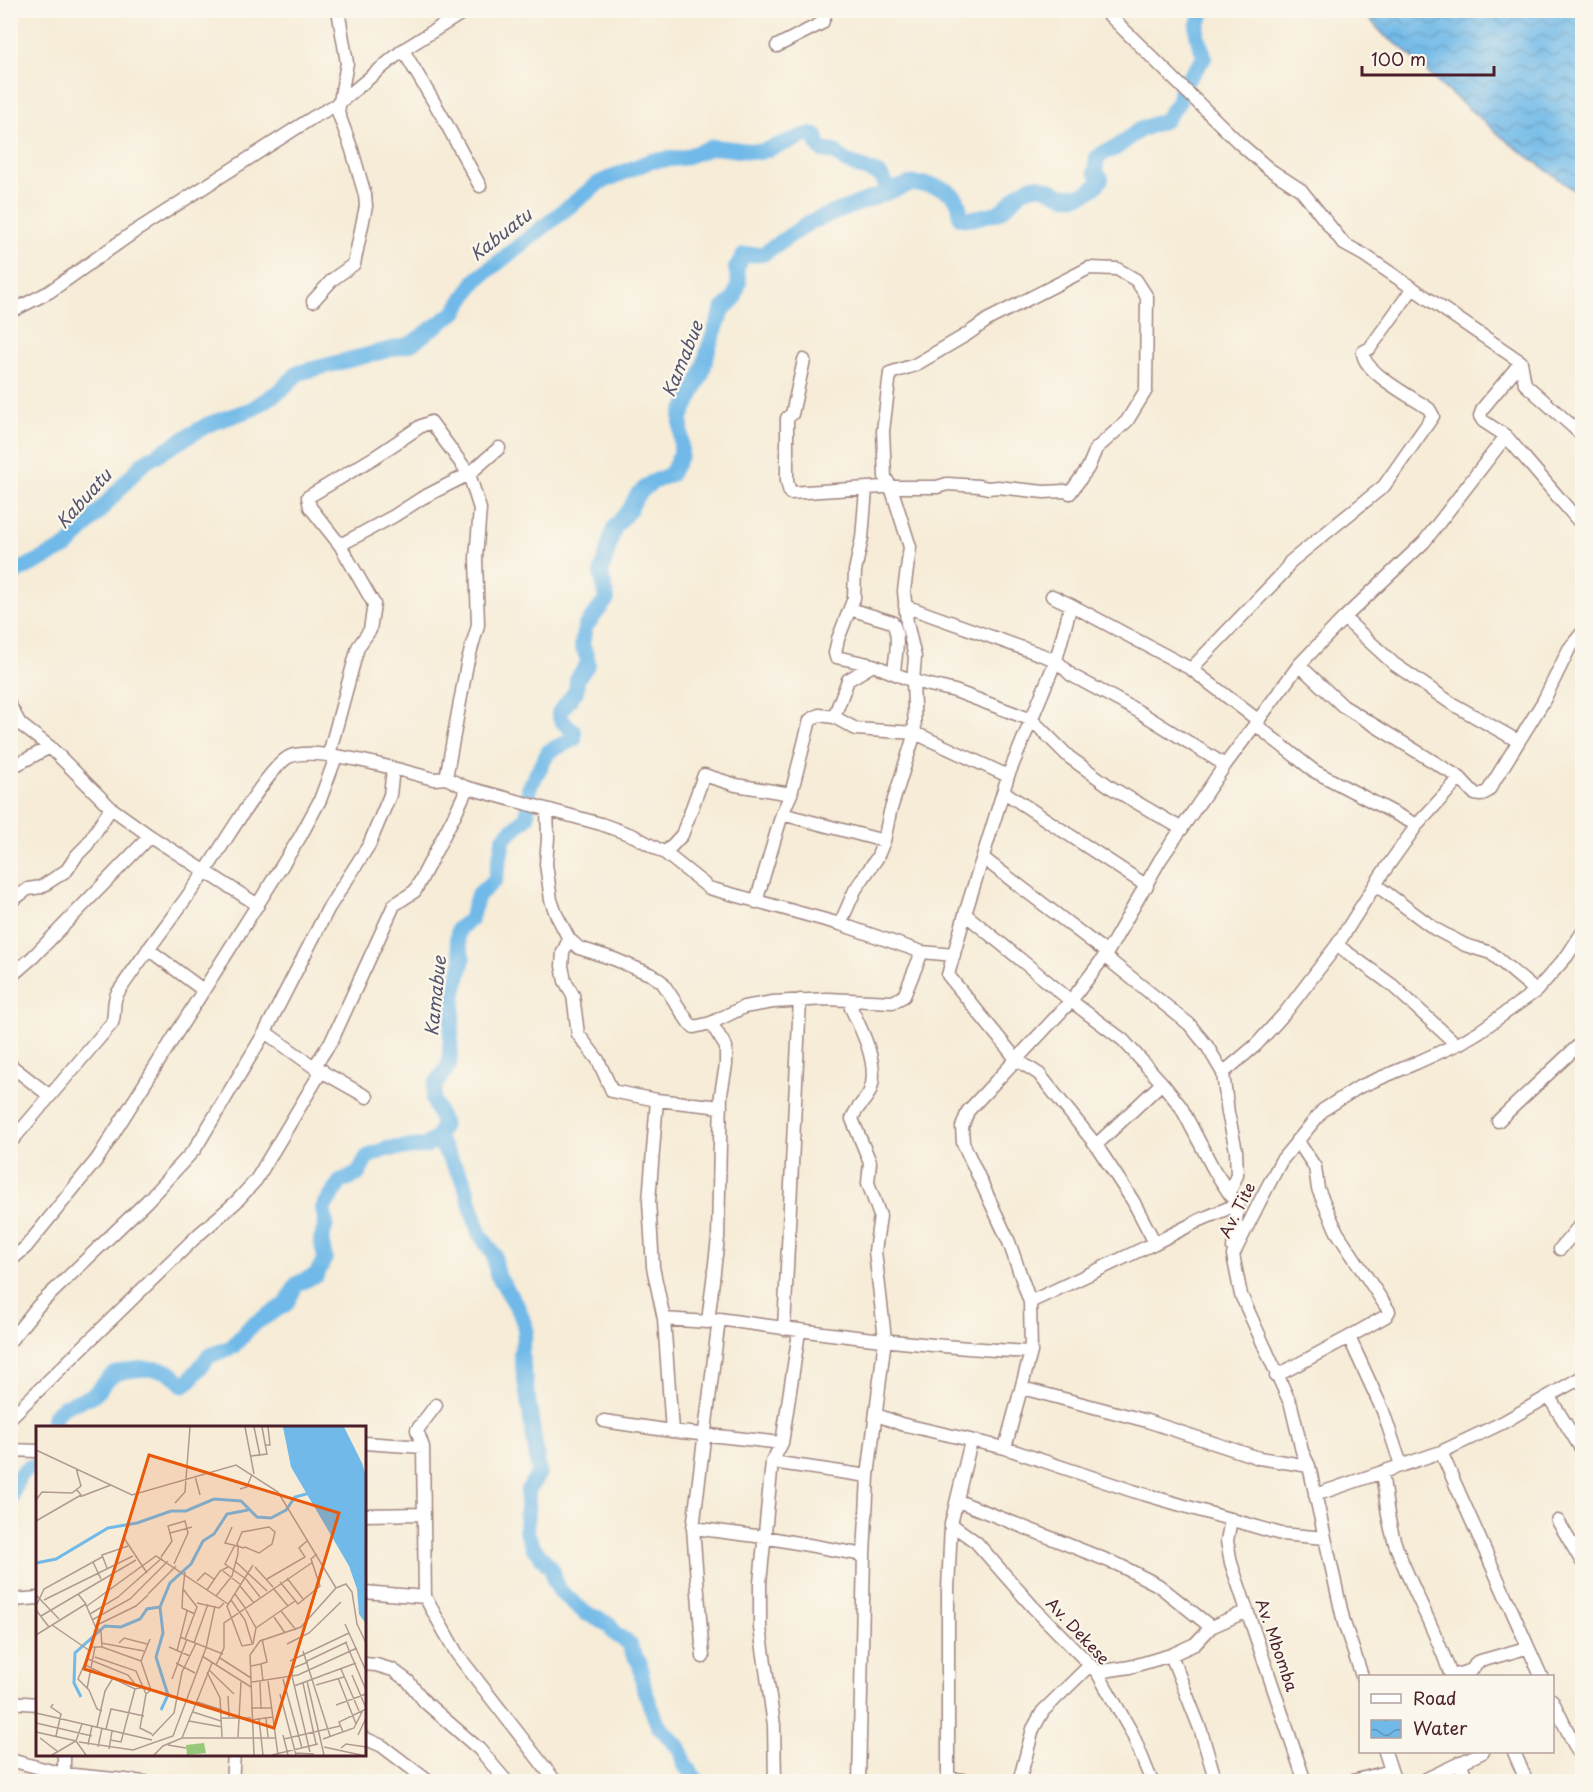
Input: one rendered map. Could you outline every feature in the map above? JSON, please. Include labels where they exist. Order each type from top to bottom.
[{"type":"street","points":[[313,301],[333,279],[354,264],[366,207],[352,150],[338,112],[346,63],[338,10]]},
{"type":"street","points":[[10,312],[49,292],[143,226],[312,118],[339,104],[403,50],[467,10]]},
{"type":"street","points":[[777,46],[822,23],[827,10]]},
{"type":"street","points":[[1104,10],[1269,170],[1301,190],[1344,244],[1521,362],[1525,384],[1582,435]]},
{"type":"street","points":[[403,50],[480,186]]},
{"type":"street","points":[[804,360],[792,414],[787,418],[787,481],[790,494],[891,487],[937,487],[947,483],[990,489],[998,487],[1044,492],[1065,491],[1070,494],[1088,468],[1096,449],[1127,422],[1146,390],[1148,297],[1136,280],[1117,269],[1089,268],[989,319],[966,336],[915,366],[890,373],[883,431],[885,477],[891,487],[910,547],[904,591],[915,657],[913,681],[915,733],[890,812],[884,841],[877,858],[855,890],[840,924]]},
{"type":"street","points":[[1191,669],[1284,572],[1290,562],[1384,486],[1433,416],[1429,409],[1378,375],[1363,357],[1363,352],[1370,348],[1413,288]]},
{"type":"street","points":[[1521,362],[1483,408],[1480,416],[1483,421],[1506,436],[1582,525]]},
{"type":"street","points":[[10,1261],[26,1247],[99,1158],[258,905],[320,800],[358,647],[370,630],[374,604],[340,545],[310,507],[308,497],[431,422],[469,474],[480,509],[477,558],[478,625],[467,664],[446,778]]},
{"type":"street","points":[[1005,1448],[1031,1352],[1030,1302],[1009,1242],[963,1143],[962,1127],[968,1111],[1071,1001],[1105,955],[1160,860],[1225,765],[1299,665],[1344,618],[1424,542],[1506,436]]},
{"type":"street","points":[[340,545],[469,474],[499,448]]},
{"type":"street","points":[[866,489],[862,538],[855,570],[854,597],[838,639],[835,655],[873,665],[913,681],[955,691],[1032,720],[1069,757],[1112,788],[1182,829]]},
{"type":"street","points":[[1052,596],[1191,669],[1314,771],[1418,825]]},
{"type":"street","points":[[1071,605],[1056,660],[1008,777],[948,975],[1017,1060],[1040,1074],[1096,1145],[1133,1201],[1155,1242]]},
{"type":"street","points":[[905,606],[1056,660],[1071,675],[1138,711],[1225,765]]},
{"type":"street","points":[[850,609],[892,622],[895,627],[896,647],[894,672]]},
{"type":"street","points":[[1344,618],[1394,664],[1451,704],[1518,741]]},
{"type":"street","points":[[1299,665],[1342,706],[1460,778],[1475,794],[1481,795],[1486,793],[1543,702],[1569,650],[1582,633]]},
{"type":"street","points":[[834,717],[848,680],[873,665]]},
{"type":"street","points":[[10,706],[20,724],[50,747],[111,808],[150,836],[258,905]]},
{"type":"street","points":[[756,902],[782,814],[791,794],[810,720],[819,716],[834,717],[856,729],[915,733],[1008,777]]},
{"type":"street","points":[[10,768],[50,747]]},
{"type":"street","points":[[11,1142],[112,1023],[114,1000],[148,949],[205,872],[270,775],[285,759],[298,754],[333,755],[434,779],[446,778],[465,787],[601,824],[634,836],[665,853],[709,888],[840,924],[922,952],[954,955]]},
{"type":"street","points":[[10,1341],[38,1306],[147,1201],[195,1149],[265,1032],[328,909],[369,844],[390,795],[393,769]]},
{"type":"street","points":[[665,853],[682,835],[705,775],[736,785],[791,794]]},
{"type":"street","points":[[1223,1073],[1256,1045],[1285,1013],[1337,945],[1418,825],[1460,778]]},
{"type":"street","points":[[10,1418],[198,1235],[236,1202],[256,1180],[318,1069],[394,905],[415,891],[442,841],[464,795],[465,787]]},
{"type":"street","points":[[1004,792],[1147,886]]},
{"type":"street","points":[[10,902],[28,889],[41,886],[67,870],[111,808]]},
{"type":"street","points":[[548,810],[546,864],[551,900],[569,939],[579,948],[614,959],[652,975],[662,982],[685,1019],[694,1027],[711,1023],[744,1007],[800,1000],[855,1000],[885,1004],[898,1000],[904,996],[922,952]]},
{"type":"street","points":[[782,814],[884,841]]},
{"type":"street","points":[[10,977],[33,957],[150,836]]},
{"type":"street","points":[[983,858],[1189,1024],[1207,1046],[1223,1073],[1237,1159],[1237,1175],[1229,1193]]},
{"type":"street","points":[[1376,885],[1435,929],[1465,945],[1491,953],[1536,991]]},
{"type":"street","points":[[965,914],[1071,1001],[1123,1040],[1181,1107],[1214,1170],[1238,1204],[1233,1255]]},
{"type":"street","name":"Av. Tite","points":[[1361,1675],[1344,1623],[1309,1466],[1302,1451],[1291,1405],[1241,1295],[1233,1255],[1281,1161],[1323,1110],[1359,1087],[1480,1031],[1536,991],[1567,956],[1582,933]]},
{"type":"street","points":[[569,939],[563,952],[562,966],[573,995],[578,1034],[598,1060],[612,1091],[657,1100],[721,1107]]},
{"type":"street","points":[[1337,945],[1392,986],[1456,1044]]},
{"type":"street","points":[[148,949],[203,990]]},
{"type":"street","points":[[784,1329],[800,1000]]},
{"type":"street","points":[[855,1000],[851,1008],[867,1042],[872,1079],[870,1090],[852,1119],[870,1162],[868,1183],[880,1216],[875,1251],[885,1339],[868,1476],[859,1782]]},
{"type":"street","points":[[703,1657],[693,1528],[713,1321],[718,1238],[721,1094],[726,1065],[726,1047],[711,1023]]},
{"type":"street","points":[[265,1032],[318,1069],[367,1097]]},
{"type":"street","points":[[1498,1121],[1582,1042]]},
{"type":"street","points":[[10,1065],[50,1096]]},
{"type":"street","points":[[1096,1145],[1162,1083]]},
{"type":"street","points":[[657,1100],[649,1201],[653,1267],[664,1319],[672,1431]]},
{"type":"street","points":[[1276,1376],[1386,1316],[1389,1311],[1337,1232],[1318,1189],[1315,1167],[1298,1140]]},
{"type":"street","points":[[1030,1302],[1238,1204]]},
{"type":"street","points":[[1560,1249],[1582,1223]]},
{"type":"street","points":[[664,1319],[713,1321],[962,1349],[1031,1352]]},
{"type":"street","points":[[776,1782],[774,1725],[760,1628],[760,1583],[772,1462],[782,1443],[799,1332]]},
{"type":"street","points":[[1349,1337],[1383,1411],[1401,1465]]},
{"type":"street","points":[[1315,1495],[1441,1452],[1549,1397],[1582,1377]]},
{"type":"street","points":[[1022,1388],[1147,1421],[1259,1458],[1309,1466]]},
{"type":"street","points":[[1549,1397],[1582,1450]]},
{"type":"street","points":[[435,1405],[417,1430],[423,1447],[425,1597],[457,1654],[556,1782]]},
{"type":"street","points":[[877,1415],[901,1424],[1005,1448],[1133,1491],[1281,1534],[1325,1538]]},
{"type":"street","points":[[604,1421],[782,1443]]},
{"type":"street","points":[[971,1441],[951,1524],[948,1590],[949,1780],[976,1782]]},
{"type":"street","points":[[366,1443],[423,1447]]},
{"type":"street","points":[[10,1450],[36,1451]]},
{"type":"street","points":[[1441,1452],[1526,1648],[1540,1675]]},
{"type":"street","points":[[772,1462],[868,1476]]},
{"type":"street","points":[[1382,1472],[1392,1532],[1398,1553],[1441,1645],[1451,1675]]},
{"type":"street","points":[[958,1501],[1119,1566],[1158,1585],[1212,1627]]},
{"type":"street","points":[[366,1515],[423,1514]]},
{"type":"street","name":"Av. Mbomba","points":[[1231,1519],[1227,1541],[1231,1563],[1305,1782]]},
{"type":"street","points":[[1558,1521],[1582,1562]]},
{"type":"street","name":"Av. Dekese","points":[[951,1524],[976,1542],[1033,1607],[1094,1669],[1132,1733],[1149,1780]]},
{"type":"street","points":[[693,1528],[764,1537],[864,1555]]},
{"type":"street","points":[[366,1592],[425,1597]]},
{"type":"street","points":[[10,1621],[14,1600],[36,1598]]},
{"type":"street","points":[[1019,1782],[1033,1729],[1043,1712],[1094,1669],[1130,1667],[1171,1655],[1195,1644],[1212,1627],[1247,1611]]},
{"type":"street","points":[[1458,1675],[1472,1670],[1477,1662],[1526,1648]]},
{"type":"street","points":[[1171,1655],[1201,1731],[1216,1782]]},
{"type":"street","points":[[366,1664],[393,1670],[408,1680],[425,1702],[479,1749],[507,1782]]},
{"type":"street","points":[[10,1701],[36,1704]]},
{"type":"street","points":[[1557,1718],[1582,1761]]},
{"type":"street","points":[[366,1739],[382,1746],[428,1781]]},
{"type":"street","points":[[1349,1782],[1393,1776],[1385,1753]]},
{"type":"street","points":[[1419,1782],[1481,1753]]},
{"type":"street","points":[[1514,1753],[1527,1782]]},
{"type":"street","points":[[63,1778],[64,1756]]},
{"type":"street","points":[[232,1782],[234,1756]]},
{"type":"street","points":[[10,1760],[63,1778],[145,1782]]},
{"type":"street","points":[[1460,1762],[1468,1782]]},
{"type":"water","points":[[1362,11],[1582,11],[1582,196],[1508,142],[1438,83],[1404,49],[1385,36]]},
{"type":"waterway","name":"Kamabue","points":[[54,1426],[53,1421],[59,1410],[93,1395],[110,1377],[118,1373],[156,1369],[169,1372],[183,1385],[190,1380],[209,1356],[232,1347],[252,1325],[286,1304],[297,1284],[316,1275],[325,1258],[321,1240],[326,1224],[323,1208],[341,1181],[358,1174],[367,1157],[386,1149],[425,1146],[437,1138],[443,1124],[433,1099],[435,1085],[449,1065],[454,995],[463,959],[457,939],[459,928],[470,920],[478,895],[495,880],[504,838],[527,817],[529,788],[549,751],[574,739],[574,732],[561,720],[559,713],[576,691],[577,679],[588,664],[582,645],[585,627],[607,599],[601,573],[614,528],[630,509],[637,495],[651,483],[671,474],[681,454],[681,417],[702,373],[723,309],[734,299],[739,282],[736,268],[744,255],[763,254],[810,222],[909,184],[929,185],[950,192],[958,202],[960,217],[969,219],[997,213],[1029,187],[1043,187],[1066,196],[1086,193],[1101,179],[1095,171],[1097,158],[1116,148],[1139,130],[1165,120],[1179,101],[1181,88],[1204,58],[1197,28],[1205,10]]},
{"type":"waterway","name":"Kabuatu","points":[[10,575],[68,546],[143,463],[209,424],[252,409],[281,390],[298,373],[411,344],[455,312],[476,280],[599,183],[650,161],[682,158],[713,147],[760,152],[807,135],[816,136],[822,150],[835,152],[845,161],[880,175],[890,191]]},
{"type":"waterway","points":[[437,1138],[464,1181],[479,1233],[494,1255],[497,1274],[519,1310],[526,1329],[521,1353],[539,1473],[528,1490],[526,1530],[533,1547],[553,1571],[553,1577],[559,1590],[584,1612],[610,1625],[614,1633],[630,1644],[640,1664],[644,1689],[658,1725],[680,1749],[684,1764],[698,1782]]},
{"type":"waterway","name":"Kamabue","points":[[10,1499],[22,1472],[36,1466]]}]
